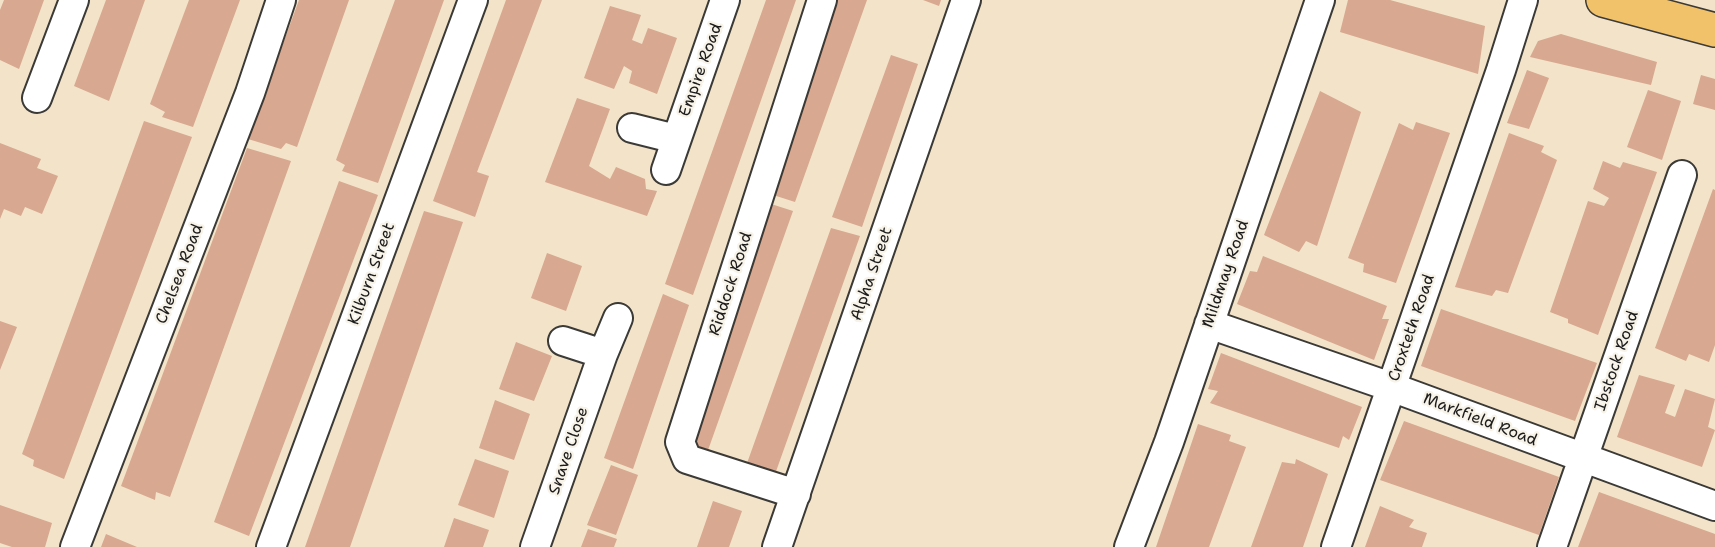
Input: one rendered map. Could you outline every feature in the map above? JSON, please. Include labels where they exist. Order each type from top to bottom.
[{"type":"main road","points":[[1605,0],[1715,30]]},
{"type":"street","points":[[37,98],[74,0]]},
{"type":"street","name":"Chelsea Road","points":[[75,547],[250,93],[281,0]]},
{"type":"street","name":"Kilburn Street","points":[[271,547],[473,0]]},
{"type":"street","name":"Empire Road","points":[[666,170],[725,0]]},
{"type":"street","name":"Riddock Road","points":[[796,494],[687,459],[680,442],[822,0]]},
{"type":"street","name":"Alpha Street","points":[[777,547],[966,0]]},
{"type":"street","name":"Mildmay Road","points":[[1129,547],[1169,442],[1320,0]]},
{"type":"street","name":"Croxteth Road","points":[[1336,547],[1501,70],[1523,0]]},
{"type":"street","points":[[632,128],[676,140]]},
{"type":"street","name":"Ibstock Road","points":[[1552,547],[1682,175]]},
{"type":"street","name":"Snave Close","points":[[535,547],[603,354],[618,318]]},
{"type":"street","name":"Markfield Road","points":[[1209,324],[1391,387],[1715,506]]},
{"type":"street","points":[[563,341],[603,354]]},
{"type":"building","points":[[4,0],[44,0],[19,69],[0,60],[0,10]]},
{"type":"building","points":[[106,0],[145,0],[109,101],[74,86]]},
{"type":"building","points":[[189,0],[240,0],[193,127],[162,117],[165,112],[150,104]]},
{"type":"building","points":[[299,0],[349,0],[297,147],[286,143],[281,149],[248,139]]},
{"type":"building","points":[[395,0],[444,0],[378,183],[342,171],[345,165],[336,160]]},
{"type":"building","points":[[506,0],[542,0],[477,172],[489,176],[475,217],[433,201]]},
{"type":"building","points":[[766,0],[796,0],[693,295],[665,284]]},
{"type":"building","points":[[833,0],[867,0],[795,202],[767,193]]},
{"type":"building","points":[[923,0],[941,0],[939,6]]},
{"type":"building","points":[[1348,0],[1390,0],[1485,26],[1478,74],[1340,32]]},
{"type":"building","points":[[610,6],[641,15],[632,40],[642,44],[648,28],[677,38],[657,94],[629,83],[632,71],[624,66],[614,89],[584,78]]},
{"type":"building","points":[[1561,34],[1657,62],[1651,85],[1530,57],[1538,41]]},
{"type":"building","points":[[891,55],[918,64],[862,227],[832,217]]},
{"type":"building","points":[[1527,70],[1549,78],[1529,129],[1507,123]]},
{"type":"building","points":[[1701,75],[1715,79],[1715,110],[1693,104]]},
{"type":"building","points":[[1648,90],[1681,101],[1662,160],[1627,147]]},
{"type":"building","points":[[1320,91],[1361,112],[1317,246],[1306,241],[1299,252],[1264,235]]},
{"type":"building","points":[[577,98],[610,109],[589,166],[610,179],[616,167],[645,179],[646,189],[657,191],[647,216],[545,182]]},
{"type":"building","points":[[144,121],[192,137],[64,479],[33,466],[34,460],[22,454]]},
{"type":"building","points":[[1416,122],[1450,133],[1396,283],[1363,272],[1364,264],[1348,258],[1399,123],[1413,130]]},
{"type":"building","points":[[1509,133],[1544,146],[1541,152],[1557,160],[1508,293],[1496,290],[1492,296],[1455,287]]},
{"type":"building","points":[[0,143],[41,159],[37,168],[58,176],[42,214],[25,207],[21,216],[4,209],[0,219]]},
{"type":"building","points":[[247,148],[291,161],[170,497],[156,492],[155,500],[121,486]]},
{"type":"building","points":[[1603,161],[1620,168],[1623,162],[1657,172],[1598,335],[1568,323],[1568,319],[1550,312],[1588,201],[1604,206],[1609,198],[1593,189]]},
{"type":"building","points":[[339,181],[378,195],[249,536],[214,522]]},
{"type":"building","points":[[1713,189],[1715,190],[1715,345],[1709,362],[1689,354],[1686,361],[1655,348]]},
{"type":"building","points":[[765,202],[793,211],[707,453],[686,444]]},
{"type":"building","points":[[424,211],[463,222],[350,547],[305,547]]},
{"type":"building","points":[[831,228],[860,236],[774,477],[746,466]]},
{"type":"building","points":[[547,253],[582,266],[566,311],[531,298]]},
{"type":"building","points":[[1263,256],[1387,306],[1382,319],[1389,319],[1374,360],[1237,304],[1250,271],[1257,272]]},
{"type":"building","points":[[663,294],[689,305],[633,469],[604,458]]},
{"type":"building","points":[[1441,309],[1597,363],[1575,421],[1421,366]]},
{"type":"building","points":[[0,321],[17,327],[0,370]]},
{"type":"building","points":[[516,342],[552,356],[534,401],[499,389]]},
{"type":"building","points":[[1221,353],[1362,407],[1349,440],[1343,436],[1339,448],[1210,403],[1218,391],[1208,389]]},
{"type":"building","points":[[1639,375],[1675,385],[1665,413],[1675,417],[1685,389],[1715,399],[1708,427],[1715,430],[1702,467],[1617,437]]},
{"type":"building","points":[[495,400],[530,414],[514,460],[479,448]]},
{"type":"building","points":[[1404,421],[1559,477],[1539,535],[1380,480]]},
{"type":"building","points":[[1198,424],[1231,435],[1229,441],[1246,447],[1209,547],[1156,547]]},
{"type":"building","points":[[475,459],[509,471],[494,518],[458,505]]},
{"type":"building","points":[[1296,459],[1328,474],[1303,547],[1251,547],[1282,462],[1295,464]]},
{"type":"building","points":[[611,465],[638,475],[616,535],[587,525]]},
{"type":"building","points":[[1599,492],[1715,534],[1715,547],[1578,547]]},
{"type":"building","points":[[713,501],[742,511],[729,547],[697,547]]},
{"type":"building","points":[[0,505],[52,523],[45,547],[12,547],[0,543]]},
{"type":"building","points":[[1380,506],[1414,520],[1409,527],[1427,533],[1422,547],[1365,547]]},
{"type":"building","points":[[454,518],[489,530],[483,547],[444,547]]},
{"type":"building","points":[[588,529],[617,539],[614,547],[581,547]]},
{"type":"building","points":[[106,534],[137,547],[101,547]]}]
